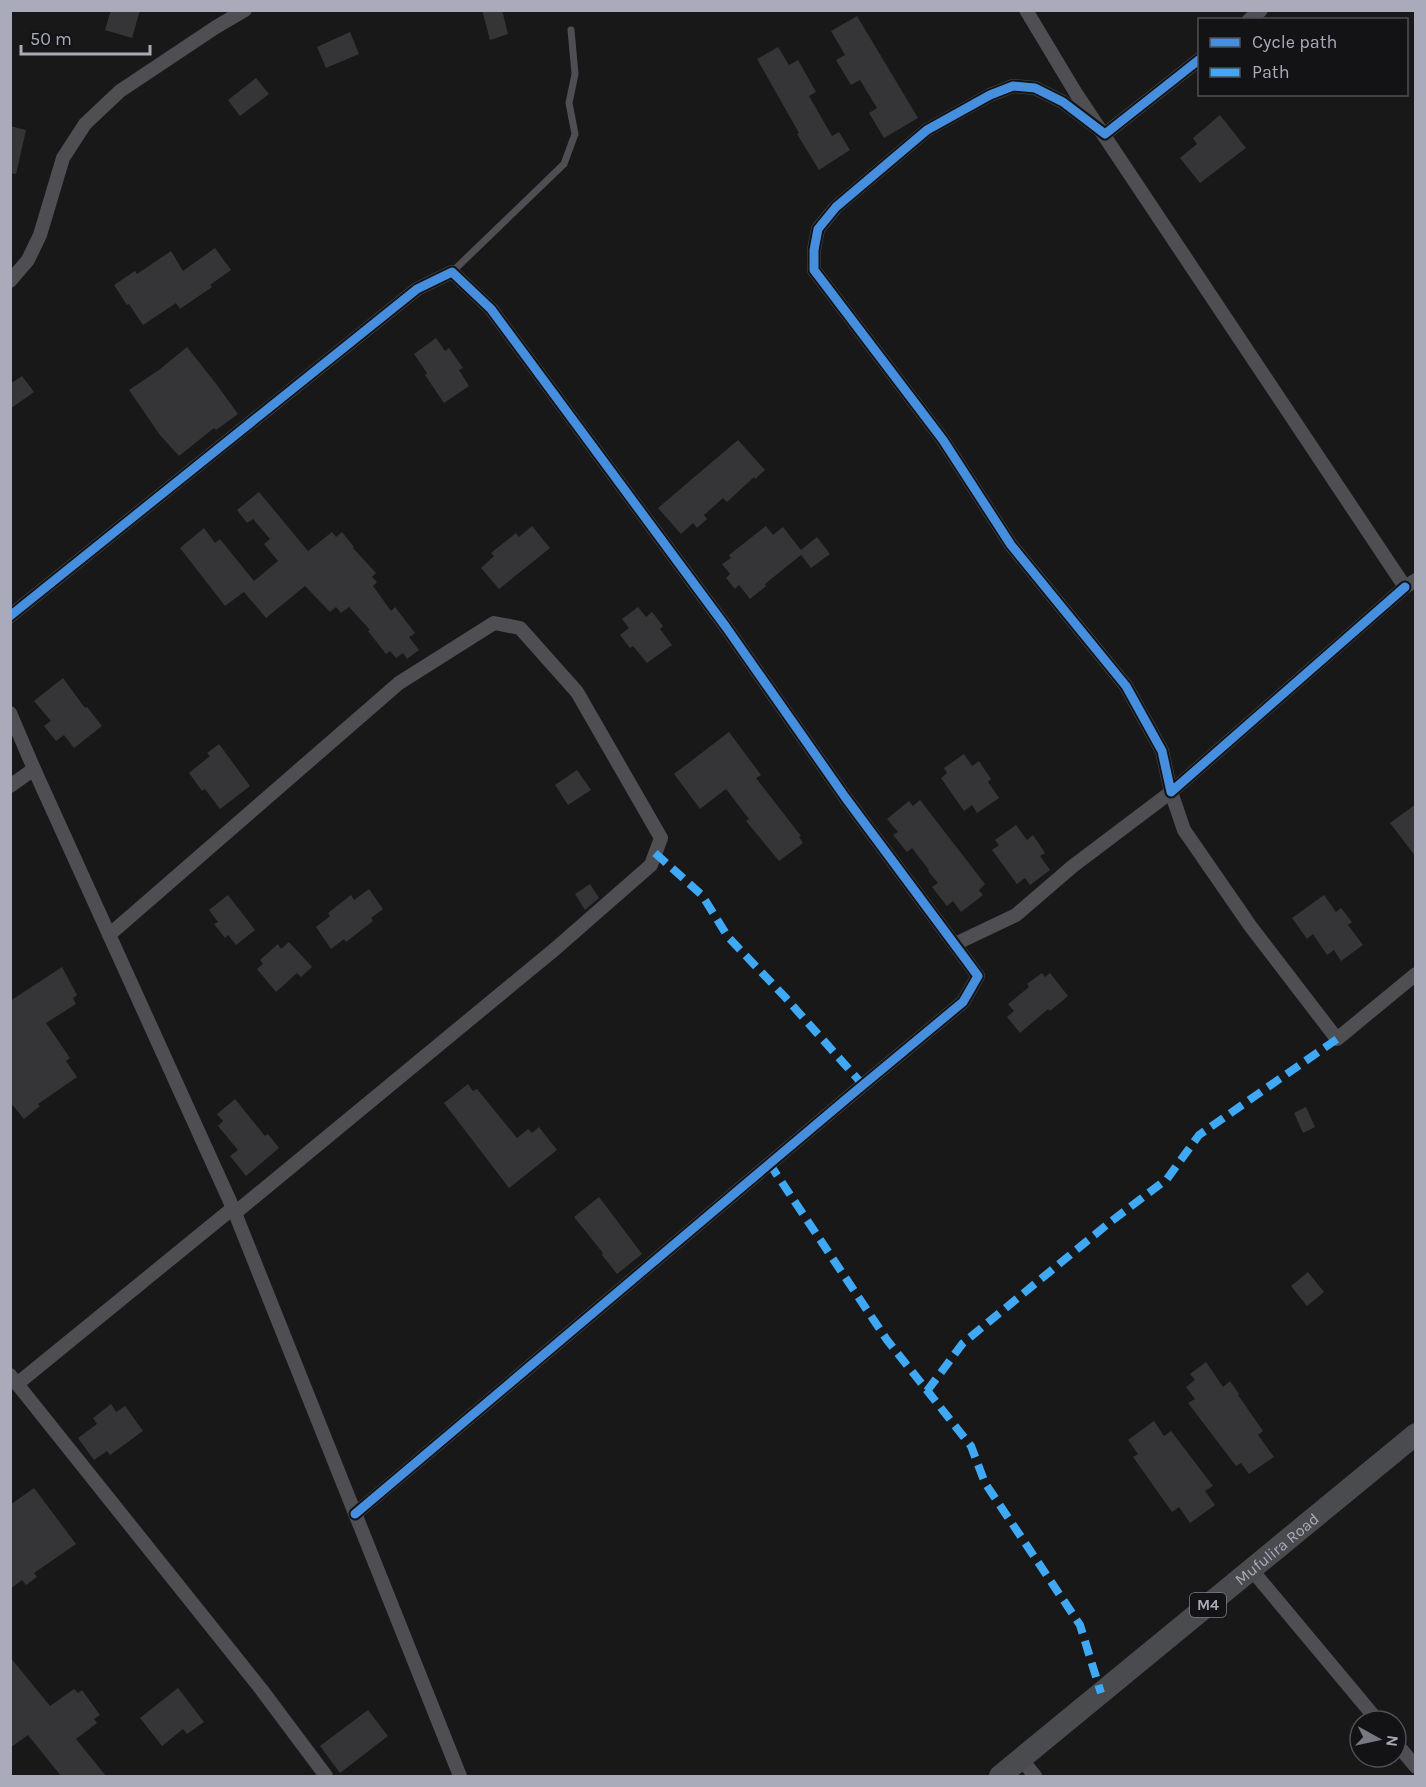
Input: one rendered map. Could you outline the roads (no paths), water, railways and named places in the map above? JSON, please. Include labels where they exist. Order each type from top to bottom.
[{"type":"main road","name":"Mufulira Road","points":[[1000,1776],[1416,1434]]},
{"type":"street","points":[[10,281],[28,260],[40,235],[63,158],[85,124],[120,91],[245,10]]},
{"type":"street","points":[[955,944],[1016,915],[1073,866],[1171,792],[1410,583],[1077,95],[1026,10]]},
{"type":"street","points":[[1105,134],[1198,61]]},
{"type":"street","points":[[1105,134],[1063,102],[1035,88],[1013,86],[990,94],[927,130],[836,207],[818,229],[814,250],[814,270],[943,440],[1011,545],[1125,686],[1162,751],[1171,792],[1184,830],[1251,927],[1337,1039],[1416,974]]},
{"type":"street","points":[[10,616],[417,289],[452,272],[491,309],[726,627],[845,797],[978,976],[963,1002],[355,1514]]},
{"type":"street","points":[[109,934],[399,683],[494,623],[520,628],[577,692],[661,838],[651,865],[555,949],[234,1210],[14,1379],[261,1689],[326,1776]]},
{"type":"street","points":[[10,713],[234,1210],[460,1776]]},
{"type":"street","points":[[10,786],[34,770]]},
{"type":"street","points":[[1251,1569],[1368,1709]]},
{"type":"street","points":[[1021,1759],[1035,1776]]},
{"type":"lane","points":[[452,272],[564,164],[575,134],[569,104],[575,74],[571,30]]}]
